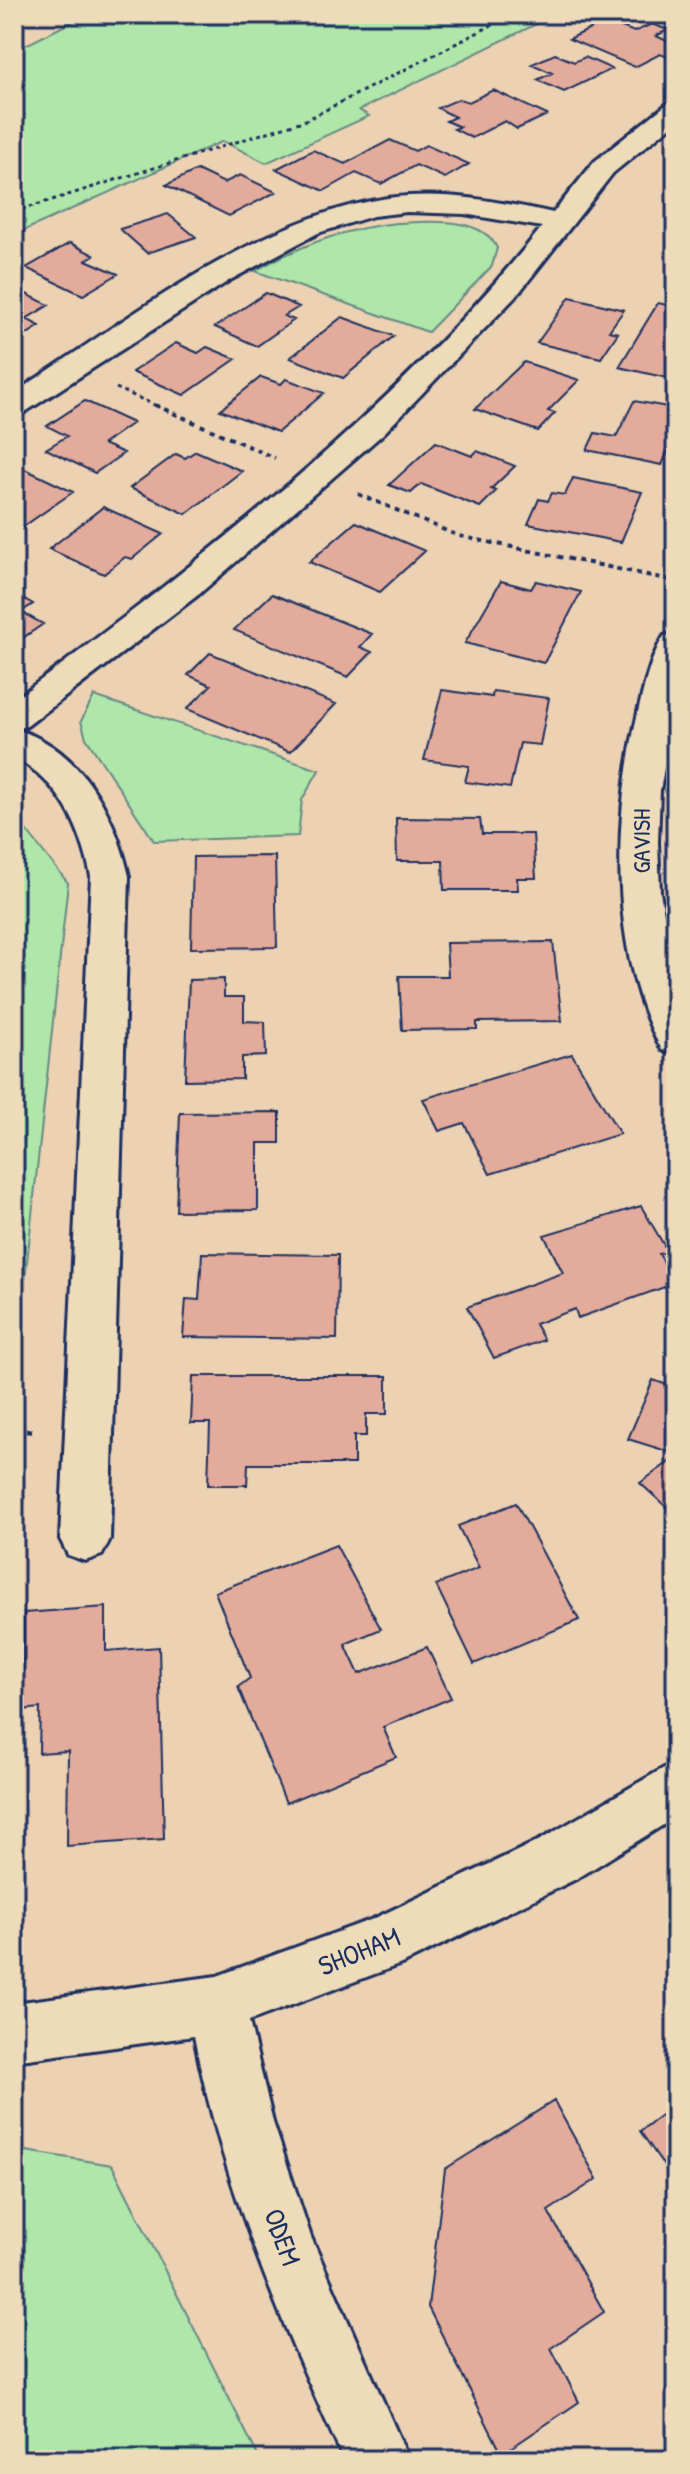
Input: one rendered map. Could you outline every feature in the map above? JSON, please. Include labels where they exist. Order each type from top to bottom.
[{"type":"street","points":[[14,718],[186,588],[315,479],[470,330],[604,167],[676,109]]},
{"type":"street","points":[[14,406],[233,265],[306,227],[340,215],[406,204],[469,206],[558,222]]},
{"type":"street","name":"GAVISH","points":[[676,644],[659,693],[642,772],[637,853],[646,936],[676,1039]]},
{"type":"street","points":[[14,741],[45,756],[78,793],[99,834],[110,876],[85,1539]]},
{"type":"street","name":"SHOHAM","points":[[14,2032],[217,2004],[384,1943],[559,1859],[676,1787]]},
{"type":"street","name":"ODEM","points":[[217,2004],[228,2074],[253,2154],[316,2325],[377,2460]]},
{"type":"path","points":[[14,212],[306,120],[514,14]]},
{"type":"green space","points":[[87,14],[557,14],[359,110],[369,116],[266,163],[223,141],[14,235],[14,118],[24,115],[14,107],[14,51]]},
{"type":"green space","points":[[397,223],[467,225],[490,237],[497,248],[492,266],[428,332],[255,271],[323,239]]},
{"type":"green space","points":[[94,696],[319,770],[302,800],[298,836],[154,841],[86,738],[81,721]]},
{"type":"green space","points":[[14,815],[68,883],[14,1381]]},
{"type":"green space","points":[[14,2149],[112,2165],[260,2460],[14,2460]]},
{"type":"building","points":[[607,21],[634,32],[652,24],[668,30],[656,36],[676,45],[676,54],[668,57],[660,54],[635,67],[569,39]]},
{"type":"building","points":[[555,54],[574,62],[585,57],[612,69],[564,92],[537,80],[552,73],[532,64]]},
{"type":"building","points":[[493,90],[547,115],[517,129],[505,121],[472,138],[454,129],[460,127],[446,121],[455,117],[438,108],[459,99],[469,102]]},
{"type":"building","points":[[390,140],[415,151],[426,145],[469,164],[445,178],[416,165],[381,184],[356,173],[324,191],[276,169],[313,150],[345,164]]},
{"type":"building","points":[[197,170],[224,183],[240,175],[276,192],[229,216],[166,185]]},
{"type":"building","points":[[168,214],[196,237],[147,253],[120,229]]},
{"type":"building","points":[[70,243],[94,255],[86,260],[118,274],[83,295],[26,268]]},
{"type":"building","points":[[20,291],[49,305],[26,319],[40,326],[19,339],[14,336],[14,293]]},
{"type":"building","points":[[266,293],[299,307],[284,316],[294,320],[257,346],[215,327]]},
{"type":"building","points":[[570,297],[624,310],[609,331],[618,333],[601,358],[537,343]]},
{"type":"building","points":[[658,303],[676,307],[676,380],[619,367]]},
{"type":"building","points":[[342,317],[394,336],[343,378],[290,358]]},
{"type":"building","points":[[176,343],[198,353],[207,347],[236,359],[184,395],[132,372]]},
{"type":"building","points":[[524,362],[579,380],[548,411],[555,413],[538,431],[475,409]]},
{"type":"building","points":[[261,377],[281,384],[286,379],[324,393],[278,432],[220,410]]},
{"type":"building","points":[[85,401],[133,423],[103,444],[124,453],[95,473],[46,449],[67,436],[47,426]]},
{"type":"building","points":[[634,401],[673,408],[666,423],[676,425],[676,433],[662,465],[587,450],[595,433],[616,437]]},
{"type":"building","points":[[436,442],[472,456],[477,451],[515,466],[491,489],[496,491],[480,507],[421,484],[411,493],[389,485]]},
{"type":"building","points":[[196,451],[242,471],[186,514],[130,488],[176,454],[185,458]]},
{"type":"building","points":[[14,464],[73,492],[14,533]]},
{"type":"building","points":[[573,478],[642,492],[621,542],[528,524],[539,499],[548,501],[552,493],[565,495]]},
{"type":"building","points":[[103,507],[163,534],[132,559],[125,557],[104,574],[49,549]]},
{"type":"building","points":[[356,522],[425,551],[380,592],[309,562]]},
{"type":"building","points":[[501,581],[531,589],[536,581],[581,592],[544,663],[465,643]]},
{"type":"building","points":[[14,593],[33,604],[21,612],[43,624],[14,644]]},
{"type":"building","points":[[272,594],[372,634],[360,647],[372,652],[348,677],[234,630]]},
{"type":"building","points":[[210,653],[336,704],[290,752],[187,709],[211,685],[188,675]]},
{"type":"building","points":[[442,690],[492,697],[493,691],[549,698],[540,745],[520,743],[510,788],[465,782],[469,766],[424,760]]},
{"type":"building","points":[[396,818],[480,819],[482,834],[533,834],[536,878],[517,878],[518,890],[444,890],[443,861],[397,861]]},
{"type":"building","points":[[275,856],[277,947],[191,948],[193,857]]},
{"type":"building","points":[[553,942],[562,1021],[477,1022],[477,1029],[402,1030],[399,976],[448,976],[446,943]]},
{"type":"building","points":[[224,979],[224,997],[244,997],[244,1021],[265,1022],[266,1056],[242,1057],[242,1079],[185,1080],[189,980]]},
{"type":"building","points":[[572,1054],[620,1134],[490,1174],[464,1123],[439,1131],[423,1099]]},
{"type":"building","points":[[280,1112],[280,1143],[258,1143],[258,1210],[176,1211],[180,1113]]},
{"type":"building","points":[[641,1206],[668,1252],[659,1254],[676,1283],[578,1318],[575,1309],[535,1324],[544,1340],[494,1358],[467,1307],[563,1273],[544,1235]]},
{"type":"building","points":[[202,1253],[338,1255],[337,1339],[183,1337],[186,1299],[199,1300]]},
{"type":"building","points":[[193,1376],[387,1376],[387,1414],[366,1414],[366,1436],[354,1436],[354,1464],[248,1464],[247,1485],[208,1485],[210,1423],[191,1423]]},
{"type":"building","points":[[653,1380],[676,1388],[676,1454],[628,1439]]},
{"type":"building","points":[[676,1457],[676,1516],[640,1483]]},
{"type":"building","points":[[516,1503],[579,1620],[474,1664],[436,1585],[479,1568],[458,1526]]},
{"type":"building","points":[[336,1545],[381,1629],[345,1644],[359,1674],[427,1647],[451,1698],[383,1727],[396,1757],[286,1803],[238,1687],[250,1678],[215,1592]]},
{"type":"building","points":[[106,1607],[106,1651],[159,1647],[164,1839],[67,1846],[68,1751],[39,1753],[40,1708],[22,1710],[24,1613]]},
{"type":"building","points":[[554,2101],[597,2179],[548,2211],[604,2312],[551,2348],[579,2402],[502,2454],[428,2307],[445,2169]]},
{"type":"building","points":[[676,2104],[676,2183],[640,2131]]}]
